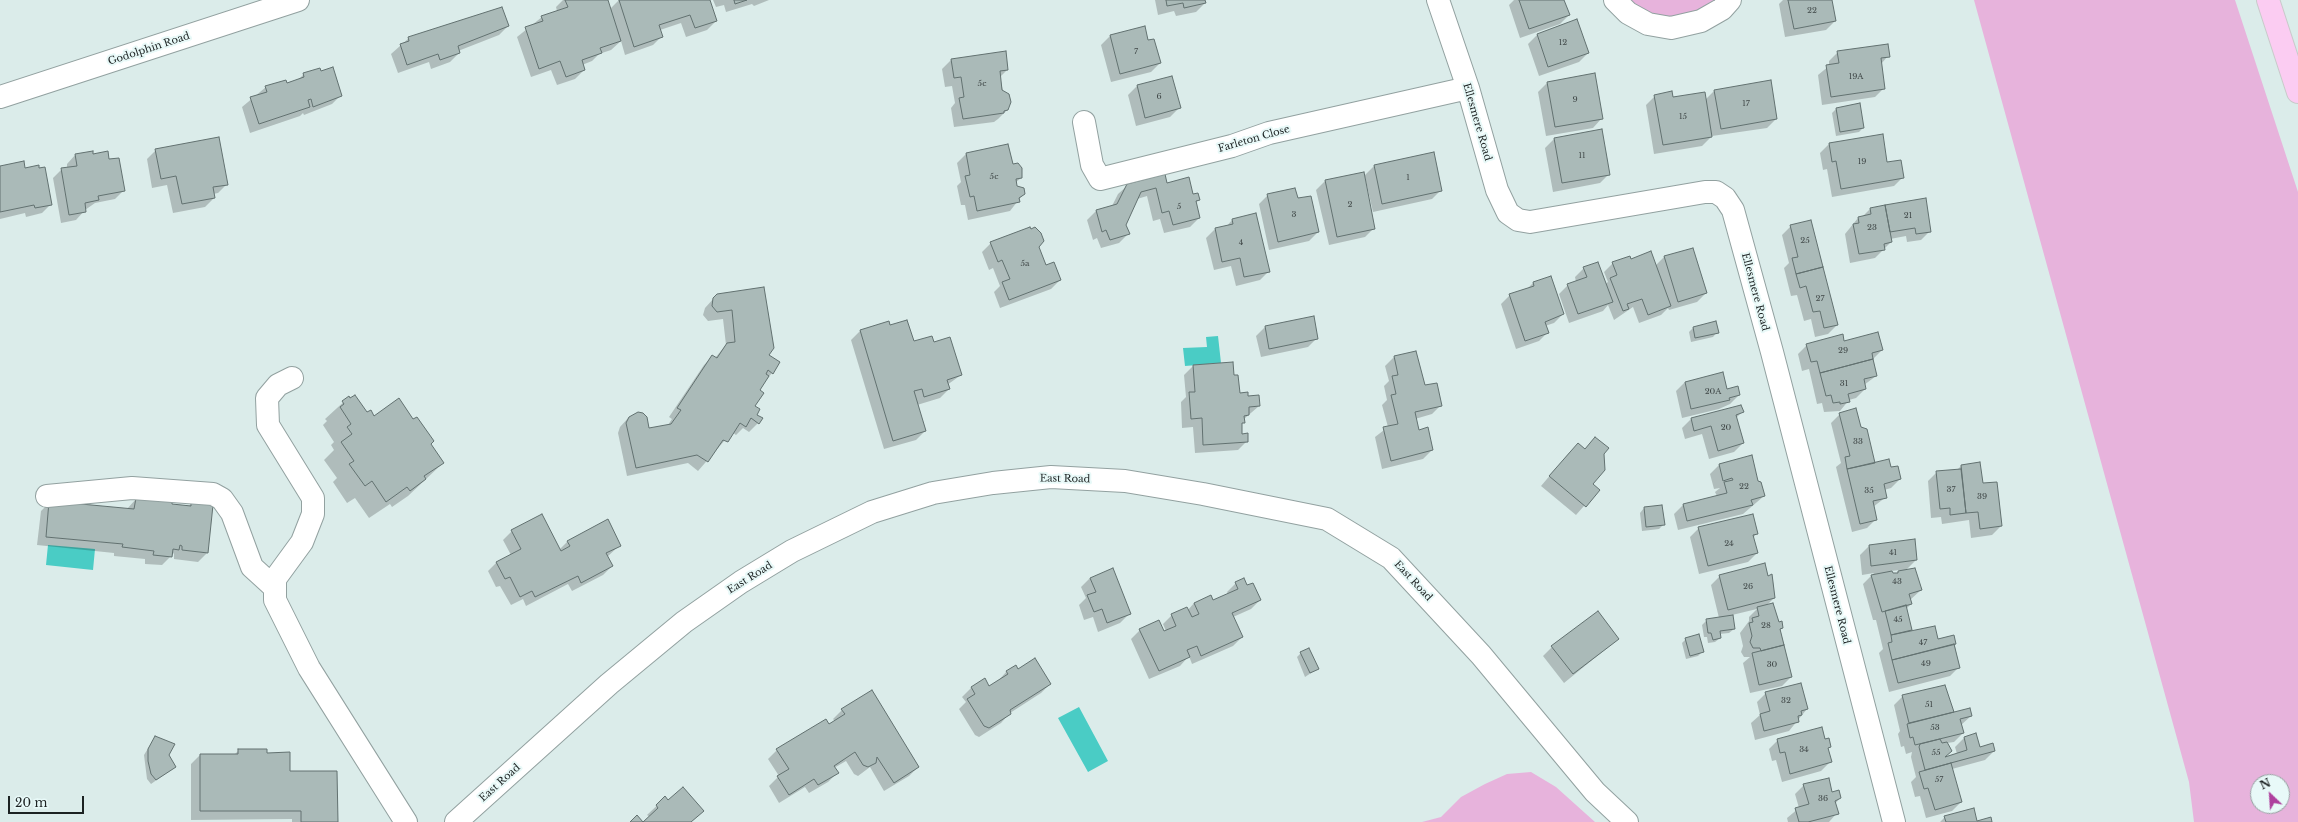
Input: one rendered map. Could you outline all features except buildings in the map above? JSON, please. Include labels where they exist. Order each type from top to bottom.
[{"type":"main road","points":[[2268,0],[2298,92]]},
{"type":"street","name":"Godolphin Road","points":[[0,97],[298,0]]},
{"type":"street","name":"Ellesmere Road","points":[[1438,0],[1468,88],[1497,190],[1508,213],[1518,220],[1530,222],[1704,192],[1716,192],[1725,198],[1733,210],[1772,352],[1894,822]]},
{"type":"street","points":[[1615,0],[1628,13],[1648,24],[1671,28],[1701,20],[1722,9],[1730,0]]},
{"type":"street","name":"Farleton Close","points":[[1084,122],[1092,165],[1100,179],[1232,146],[1269,133],[1468,88]]},
{"type":"street","points":[[292,378],[278,385],[267,398],[268,425],[313,498],[313,514],[302,542],[275,580],[275,600],[309,668],[406,822]]},
{"type":"street","name":"East Road","points":[[464,819],[609,684],[684,622],[741,582],[792,551],[872,512],[933,493],[993,483],[1051,477],[1124,481],[1203,494],[1327,519],[1392,558],[1481,655],[1595,792],[1627,822]]},
{"type":"street","points":[[48,496],[132,488],[213,494],[222,499],[232,513],[252,567],[275,588]]},
{"type":"shaded area","points":[[1615,0],[1730,0],[1671,28]]},
{"type":"shaded area","points":[[1974,0],[2235,0],[2298,192],[2298,822],[2194,822],[2189,782]]},
{"type":"shaded area","points":[[1531,772],[1556,787],[1595,822],[1422,822],[1441,817],[1461,797],[1485,784],[1507,774]]},
{"type":"water","points":[[1218,336],[1221,363],[1185,366],[1183,348],[1207,347],[1206,337]]},
{"type":"water","points":[[48,545],[95,549],[93,570],[46,565]]},
{"type":"water","points":[[1079,707],[1108,761],[1088,772],[1058,718]]}]
